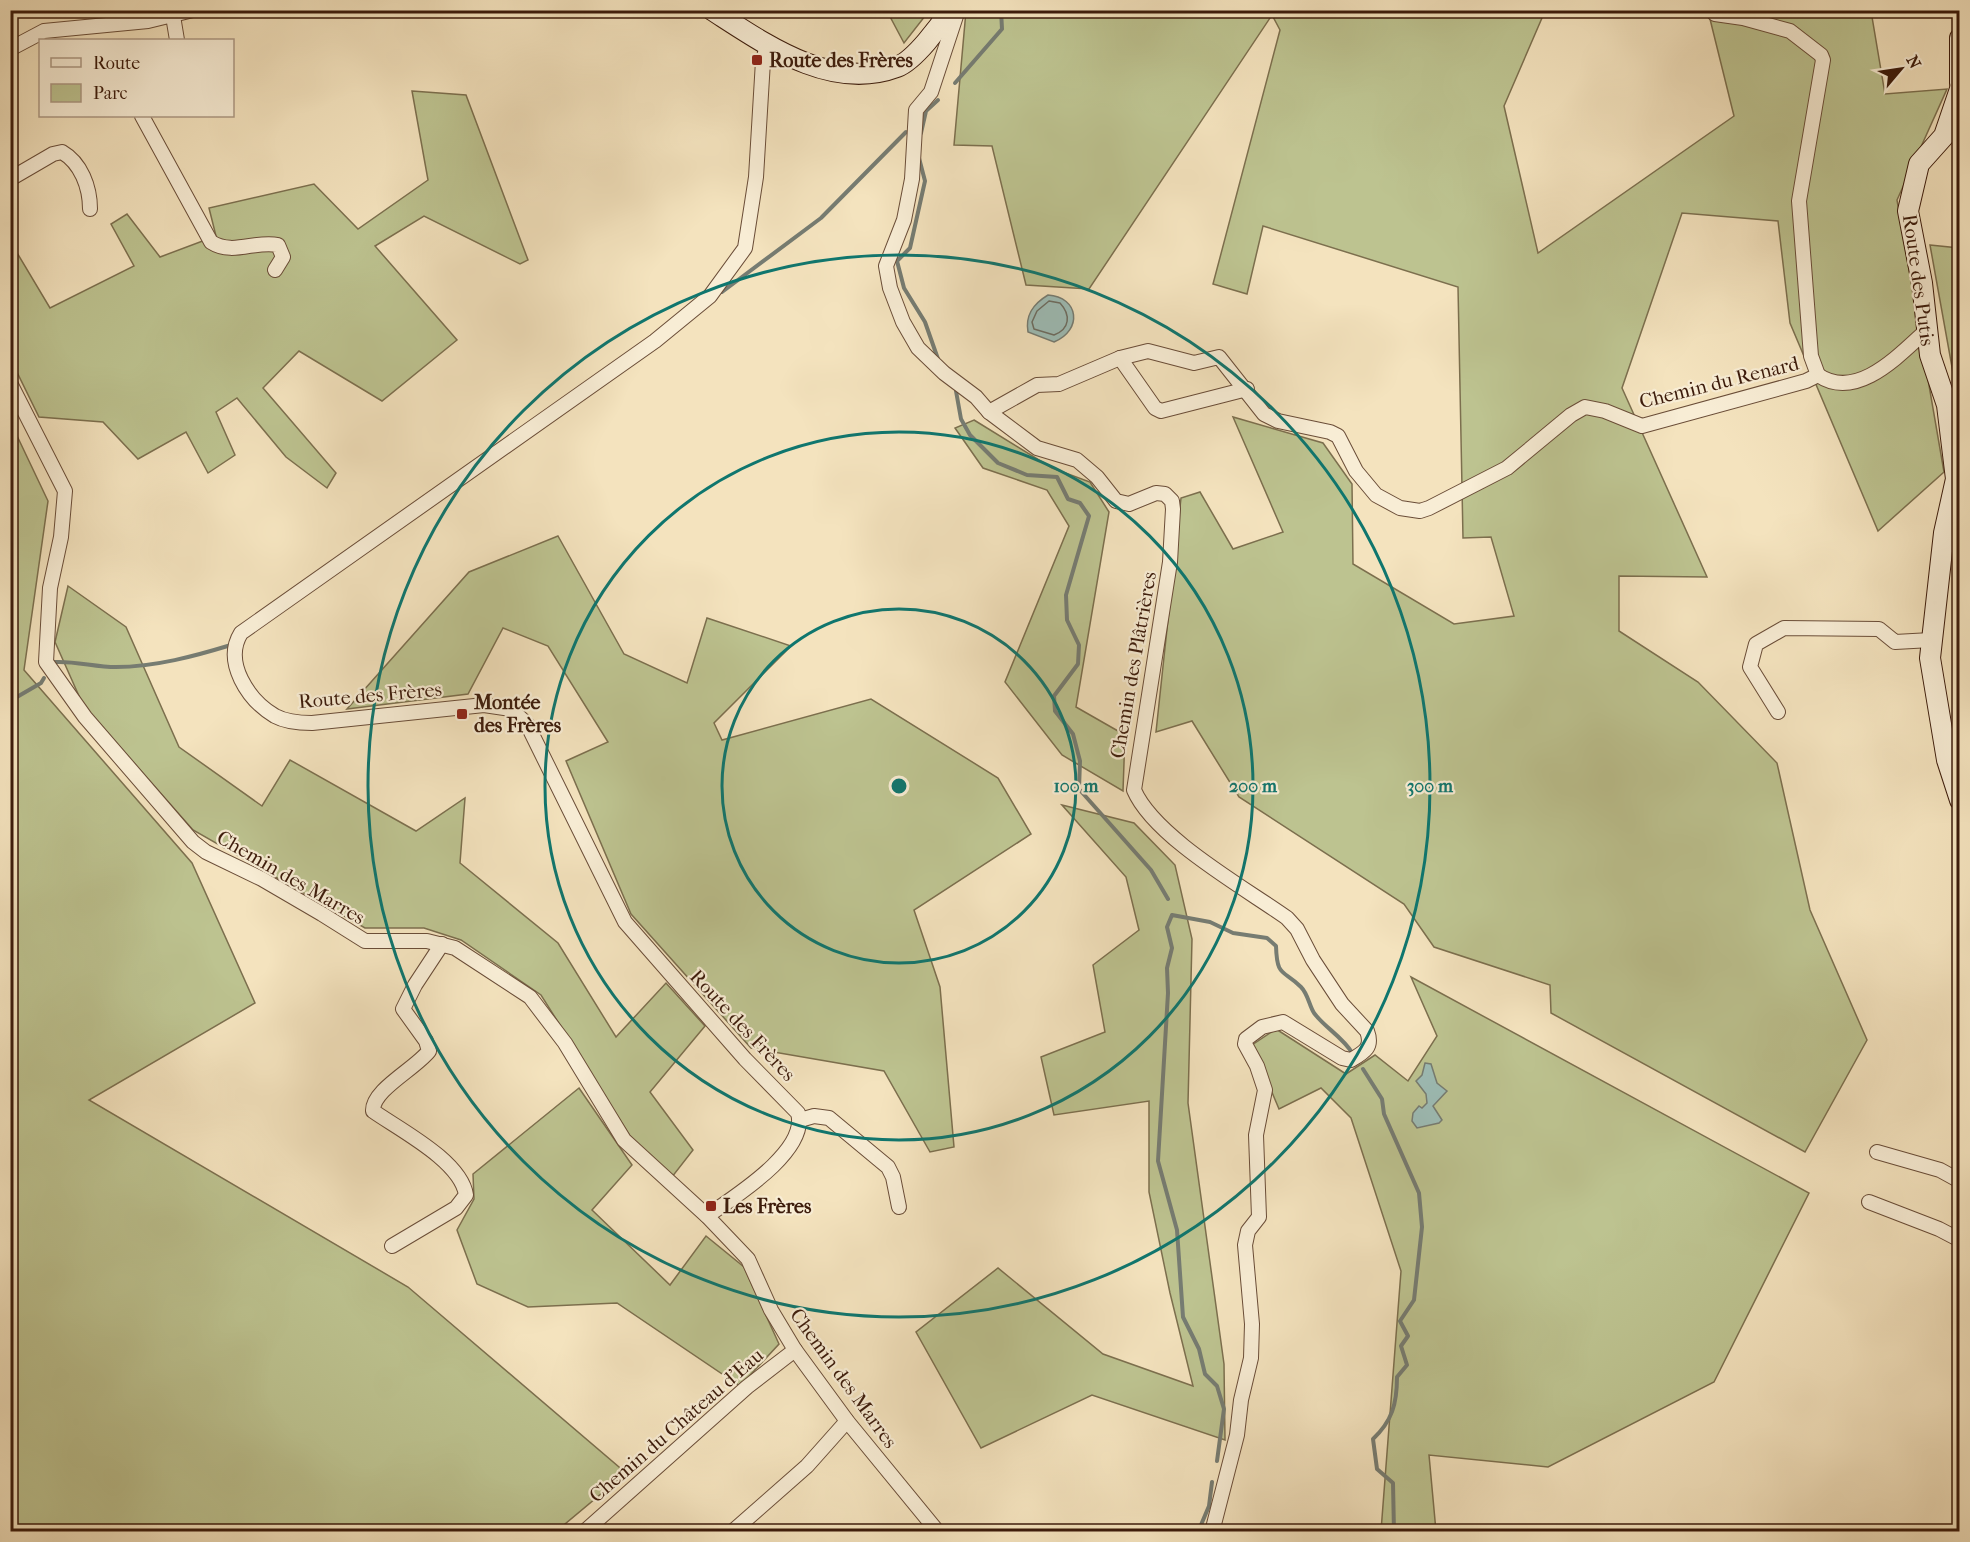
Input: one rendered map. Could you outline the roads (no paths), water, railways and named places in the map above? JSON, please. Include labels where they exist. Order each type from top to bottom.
[{"type":"street","points":[[10,49],[44,31],[148,21],[194,10]]},
{"type":"street","points":[[712,10],[767,45],[810,65],[852,76],[899,66],[936,33],[950,10]]},
{"type":"street","name":"Chemin des Plâtrières","points":[[958,10],[931,92],[916,110],[912,179],[904,220],[886,266],[897,305],[918,348],[944,373],[976,397],[989,412],[1037,448],[1077,460],[1097,477],[1121,504],[1156,493],[1165,494],[1172,501],[1174,528],[1170,562],[1134,790],[1145,810],[1175,841],[1287,918],[1297,929],[1329,986],[1367,1030],[1370,1040],[1369,1047],[1351,1060],[1342,1058],[1283,1022],[1262,1027],[1246,1039],[1245,1044],[1257,1066],[1265,1090],[1256,1135],[1259,1217],[1248,1231],[1245,1245],[1252,1341],[1238,1435],[1212,1532]]},
{"type":"street","name":"Chemin du Renard","points":[[1712,10],[1715,14],[1743,18],[1790,31],[1823,60],[1799,201],[1811,356],[1818,375],[1828,382],[1839,384],[1861,379],[1883,368],[1927,330]]},
{"type":"street","points":[[172,16],[177,39]]},
{"type":"street","points":[[1959,38],[1959,83]]},
{"type":"street","name":"Route des Frères","points":[[767,45],[763,61],[756,177],[745,248],[710,296],[655,341],[241,633],[234,644],[233,657],[237,673],[259,702],[275,716],[294,722],[312,723],[484,705],[501,706],[520,715],[527,724],[625,922],[738,1050],[798,1113],[800,1120]]},
{"type":"street","name":"Route des Putis","points":[[1959,89],[1944,136],[1918,164],[1908,211],[1922,282],[1930,355],[1947,405],[1956,478],[1944,533],[1929,658],[1947,760],[1959,800]]},
{"type":"street","points":[[143,117],[211,242],[221,248],[232,249],[270,243],[278,245],[283,257],[275,270]]},
{"type":"street","points":[[10,179],[53,154],[62,152],[69,156],[87,183],[90,192],[90,209]]},
{"type":"street","name":"Chemin du Renard","points":[[989,412],[1037,385],[1059,384],[1120,358],[1149,351],[1194,363],[1219,357],[1233,377],[1247,389],[1264,414],[1278,421],[1338,436],[1356,471],[1376,495],[1400,508],[1420,511],[1507,468],[1571,415],[1585,407],[1605,411],[1642,426],[1806,381],[1818,375]]},
{"type":"street","points":[[1120,358],[1155,408],[1161,411],[1247,389]]},
{"type":"street","name":"Chemin des Marres","points":[[10,383],[30,416],[65,491],[61,537],[50,588],[46,662],[85,717],[193,842],[206,852],[262,879],[365,941],[428,941],[455,948],[530,997],[565,1043],[624,1140],[707,1216],[748,1259],[771,1310],[795,1350],[848,1421],[938,1532]]},
{"type":"street","points":[[1778,712],[1750,667],[1756,644],[1784,628],[1879,629],[1894,642],[1931,640]]},
{"type":"street","points":[[392,1246],[456,1208],[466,1195],[464,1185],[450,1167],[424,1145],[373,1112],[372,1103],[376,1096],[412,1069],[429,1051],[426,1041],[403,1009],[414,985],[442,944]]},
{"type":"street","points":[[707,1216],[748,1187],[793,1145],[798,1136],[800,1120],[814,1116],[829,1118],[888,1167],[893,1177],[899,1207]]},
{"type":"street","points":[[1877,1152],[1940,1170],[1959,1181]]},
{"type":"street","points":[[1869,1202],[1939,1229],[1959,1240]]},
{"type":"street","name":"Chemin du Château d'Eau","points":[[584,1532],[747,1388],[795,1350]]},
{"type":"street","points":[[732,1532],[807,1466],[848,1421]]},
{"type":"water","points":[[1048,295],[1066,302],[1074,315],[1070,330],[1054,342],[1028,332],[1027,326],[1031,311]]},
{"type":"water","points":[[1425,1063],[1431,1064],[1437,1083],[1447,1091],[1433,1106],[1442,1120],[1439,1123],[1417,1128],[1412,1121],[1413,1113],[1419,1106],[1422,1108],[1427,1103],[1426,1094],[1416,1081],[1422,1075]]},
{"type":"waterway","points":[[955,83],[1002,29],[1001,10]]},
{"type":"waterway","points":[[921,133],[926,111],[938,100]]},
{"type":"waterway","points":[[722,292],[821,218],[906,132]]},
{"type":"waterway","points":[[919,158],[925,181],[910,248],[897,261],[904,288],[925,322],[938,359]]},
{"type":"waterway","points":[[956,391],[961,419],[970,435],[998,463],[1027,475],[1057,477],[1068,499],[1080,503],[1089,516],[1066,595],[1067,620],[1079,645],[1078,664],[1054,696],[1055,711],[1073,734],[1080,761],[1079,789],[1151,870],[1168,899]]},
{"type":"waterway","points":[[55,662],[131,667],[189,657],[231,645]]},
{"type":"waterway","points":[[10,701],[41,683],[44,678]]},
{"type":"waterway","points":[[10,718],[10,728]]},
{"type":"waterway","points":[[1217,1461],[1224,1409],[1217,1386],[1205,1374],[1199,1349],[1183,1317],[1177,1230],[1158,1161],[1168,993],[1167,968],[1172,948],[1167,927],[1172,915],[1210,922],[1233,933],[1267,938],[1276,946],[1278,963],[1282,972],[1301,987],[1314,1013],[1353,1054]]},
{"type":"waterway","points":[[1363,1069],[1382,1099],[1384,1114],[1419,1193],[1422,1227],[1414,1300],[1400,1321],[1408,1336],[1401,1346],[1407,1365],[1397,1377],[1396,1396],[1389,1419],[1373,1439],[1377,1469],[1393,1483],[1394,1532]]},
{"type":"waterway","points":[[1198,1532],[1209,1506],[1212,1482]]},
{"type":"place","name":"Route des Frères","points":[[757,60]]},
{"type":"place","name":"Montée des Frères","points":[[462,714]]},
{"type":"place","name":"Les Frères","points":[[711,1206]]}]
